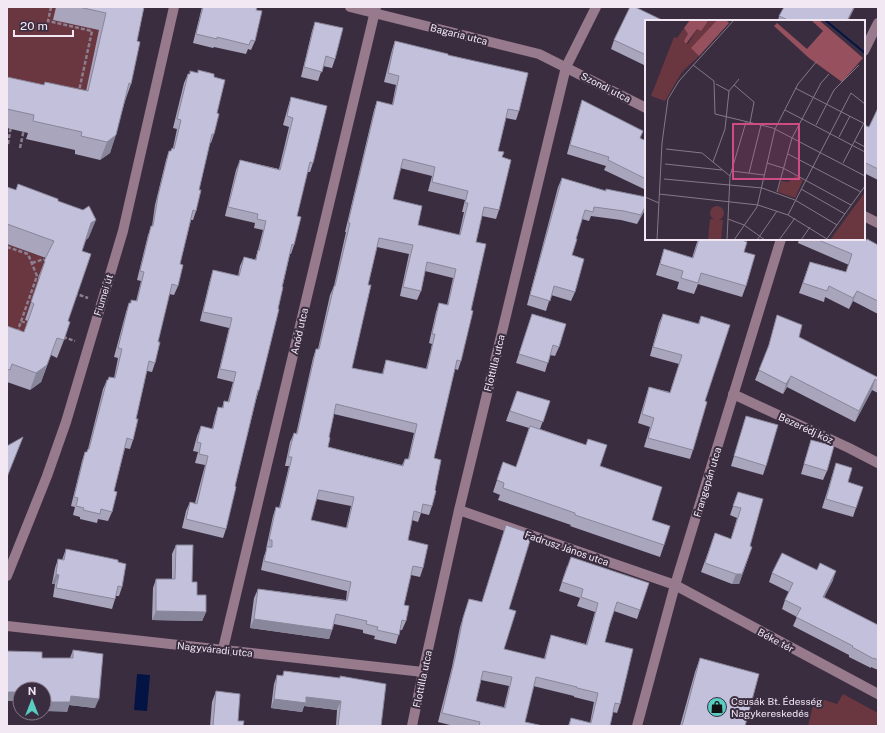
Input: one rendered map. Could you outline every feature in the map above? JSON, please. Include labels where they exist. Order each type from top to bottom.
[{"type":"street","name":"Fiumei út","points":[[7,576],[48,476],[66,422],[123,231],[174,7]]},
{"type":"street","name":"Bagaria utca","points":[[350,7],[375,10],[539,54],[566,67]]},
{"type":"street","name":"Flottilla utca","points":[[412,726],[459,510],[566,67],[596,7]]},
{"type":"street","name":"Anód utca","points":[[223,649],[375,10]]},
{"type":"street","points":[[865,49],[878,23]]},
{"type":"street","name":"Szondi utca","points":[[566,67],[645,107]]},
{"type":"street","points":[[865,216],[878,223]]},
{"type":"street","name":"Frangepán utca","points":[[637,726],[675,585],[781,240]]},
{"type":"street","name":"Bezerédj köz","points":[[734,394],[878,463]]},
{"type":"street","name":"Fadrusz János utca","points":[[459,510],[675,585]]},
{"type":"street","name":"Béke tér","points":[[675,585],[878,694]]},
{"type":"street","name":"Nagyváradi utca","points":[[7,626],[423,672]]},
{"type":"path","points":[[51,7],[48,21],[92,31],[97,29]]},
{"type":"path","points":[[78,96],[92,31]]},
{"type":"path","points":[[8,144],[12,122]]},
{"type":"path","points":[[20,148],[25,125]]},
{"type":"path","points":[[7,246],[28,254],[37,276],[18,330],[14,332]]},
{"type":"path","points":[[32,263],[44,259]]},
{"type":"path","points":[[21,321],[30,324]]},
{"type":"path","points":[[56,334],[88,346]]},
{"type":"shaded area","points":[[7,7],[56,7],[54,20],[105,31],[95,50],[86,91],[7,96]]},
{"type":"shaded area","points":[[7,244],[42,256],[46,263],[38,278],[44,280],[31,322],[20,343],[7,349]]},
{"type":"shaded area","points":[[137,674],[150,675],[147,711],[134,710]]},
{"type":"shaded area","points":[[843,694],[878,713],[878,726],[808,726],[815,697],[837,704]]},
{"type":"building","points":[[79,7],[144,7],[137,41],[140,42],[131,84],[129,83],[116,135],[107,142],[81,136],[82,132],[33,121],[34,115],[7,109],[7,77],[44,85],[45,82],[88,91],[106,13]]},
{"type":"building","points":[[203,7],[257,7],[256,10],[262,11],[255,41],[251,40],[249,45],[217,37],[217,39],[196,34]]},
{"type":"building","points":[[630,7],[635,7],[662,20],[645,20],[645,55],[614,40]]},
{"type":"building","points":[[784,7],[854,7],[848,20],[788,20],[779,16]]},
{"type":"building","points":[[315,22],[343,28],[335,59],[326,56],[322,72],[304,67]]},
{"type":"building","points":[[395,41],[448,55],[528,73],[519,111],[508,109],[498,151],[504,152],[502,157],[511,160],[499,210],[484,207],[476,242],[486,244],[471,310],[473,311],[461,361],[457,360],[434,458],[441,460],[436,491],[432,506],[423,504],[421,513],[414,511],[408,540],[428,545],[423,568],[413,566],[404,605],[409,606],[406,621],[402,620],[399,635],[377,630],[378,627],[366,624],[367,621],[336,614],[332,630],[254,619],[258,589],[347,601],[351,582],[264,561],[267,547],[272,547],[272,540],[269,540],[276,507],[280,508],[292,457],[288,457],[294,433],[297,434],[316,349],[319,349],[335,286],[350,223],[348,223],[377,101],[393,105],[399,76],[388,73]],"holes":[[[403,159],[435,167],[432,182],[468,191],[465,203],[468,203],[460,235],[418,225],[422,206],[393,199]],[[379,238],[413,245],[403,287],[421,291],[427,262],[456,269],[448,305],[439,303],[432,334],[435,334],[427,369],[386,360],[383,374],[352,368],[371,285],[368,285]],[[336,404],[417,424],[409,459],[405,459],[403,466],[328,447]],[[319,490],[354,497],[347,528],[311,520]]]},
{"type":"building","points":[[198,70],[214,74],[214,77],[225,80],[217,113],[219,114],[214,134],[212,134],[199,190],[201,190],[196,211],[193,210],[180,264],[183,265],[178,286],[172,284],[158,342],[160,342],[155,363],[149,361],[136,419],[138,419],[133,440],[127,438],[114,491],[117,492],[112,512],[101,509],[100,514],[83,510],[84,508],[76,506],[78,498],[74,497],[85,452],[89,449],[107,380],[109,377],[115,378],[122,349],[118,348],[129,303],[131,303],[131,300],[137,301],[144,272],[140,271],[151,226],[153,226],[158,196],[169,151],[171,151],[172,148],[174,149],[181,120],[177,119],[188,74],[190,74],[190,71],[198,73]]},
{"type":"building","points":[[291,97],[327,106],[313,163],[310,162],[297,216],[301,217],[294,245],[292,244],[282,287],[279,309],[258,390],[226,529],[186,519],[190,502],[197,504],[208,456],[199,454],[201,443],[197,442],[201,426],[213,429],[218,407],[223,408],[224,401],[229,402],[236,372],[220,369],[232,318],[203,312],[213,270],[239,276],[244,257],[256,260],[266,221],[257,219],[258,214],[228,207],[240,160],[280,170],[293,118],[287,116]]},
{"type":"building","points":[[582,100],[643,131],[640,138],[645,140],[645,178],[608,160],[609,157],[570,145]]},
{"type":"building","points":[[878,108],[878,169],[865,162],[865,125],[869,127]]},
{"type":"building","points":[[562,178],[606,191],[606,189],[645,197],[645,207],[641,215],[594,207],[593,212],[585,210],[572,255],[584,259],[575,292],[554,286],[550,301],[530,295]]},
{"type":"building","points":[[18,184],[83,210],[89,206],[96,220],[91,223],[82,251],[91,254],[68,321],[70,322],[64,340],[57,338],[47,365],[36,373],[12,364],[10,370],[7,369],[7,326],[24,332],[34,304],[31,302],[44,261],[54,241],[7,224],[7,187],[16,190]]},
{"type":"building","points":[[867,239],[878,245],[878,301],[857,291],[853,298],[829,286],[827,291],[803,283],[810,262],[846,272],[852,254],[818,240]]},
{"type":"building","points":[[699,240],[742,240],[747,242],[744,252],[755,255],[746,286],[701,273],[698,283],[681,278],[683,271],[660,264],[664,249],[693,258]]},
{"type":"building","points":[[532,314],[566,324],[559,347],[553,345],[548,363],[519,354]]},
{"type":"building","points":[[663,314],[699,324],[701,316],[730,325],[705,401],[707,402],[693,450],[648,438],[654,418],[642,414],[649,387],[670,393],[682,355],[653,347]]},
{"type":"building","points":[[777,315],[802,325],[799,337],[877,377],[878,374],[878,381],[875,379],[859,411],[791,376],[786,384],[759,370],[769,345]]},
{"type":"building","points":[[517,391],[550,401],[543,422],[510,411]]},
{"type":"building","points":[[746,416],[778,425],[766,466],[734,456]]},
{"type":"building","points":[[530,426],[586,445],[588,439],[607,445],[600,466],[662,487],[652,520],[670,526],[664,545],[575,515],[575,513],[503,488],[504,483],[497,480],[503,462],[516,467]]},
{"type":"building","points":[[23,437],[7,477],[7,446]]},
{"type":"building","points":[[811,440],[834,446],[827,471],[804,464]]},
{"type":"building","points":[[836,463],[852,468],[848,482],[863,487],[856,508],[826,499]]},
{"type":"building","points":[[738,492],[763,499],[750,546],[752,547],[742,574],[736,574],[705,563],[715,533],[731,539],[741,508],[733,506]]},
{"type":"building","points":[[506,525],[532,534],[509,609],[516,611],[504,649],[545,659],[551,635],[587,645],[598,603],[581,597],[583,589],[562,582],[571,557],[649,583],[640,610],[617,602],[610,623],[605,642],[633,649],[620,704],[615,703],[610,726],[569,726],[571,718],[591,723],[598,693],[536,677],[525,722],[543,726],[479,726],[480,722],[442,713],[463,618],[469,599],[482,602]],"holes":[[[483,671],[512,677],[505,708],[476,701]]]},
{"type":"building","points":[[176,545],[193,545],[192,582],[197,582],[197,595],[206,595],[206,612],[156,611],[156,579],[175,579]]},
{"type":"building","points":[[66,549],[118,560],[118,562],[126,564],[122,587],[118,586],[115,599],[56,588],[59,575],[56,574],[58,559],[64,560]]},
{"type":"building","points":[[782,553],[817,570],[820,563],[836,571],[823,597],[878,625],[878,660],[796,617],[801,608],[785,600],[793,583],[772,573]]},
{"type":"building","points":[[73,650],[103,654],[99,699],[71,696],[70,702],[52,702],[52,681],[12,681],[12,692],[7,692],[7,651],[42,652],[42,658],[73,658]]},
{"type":"building","name":"Csusák Bt. Édesség Nagykereskedés","points":[[700,658],[759,674],[745,726],[682,726]]},
{"type":"building","points":[[284,671],[340,678],[340,676],[386,684],[381,726],[338,726],[341,701],[306,697],[306,703],[274,699],[277,675],[283,676]]},
{"type":"building","points":[[216,691],[240,694],[238,721],[244,721],[243,726],[213,726]]},
{"type":"place","name":"Csusák Bt. Édesség Nagykereskedés","points":[[717,707]]}]
